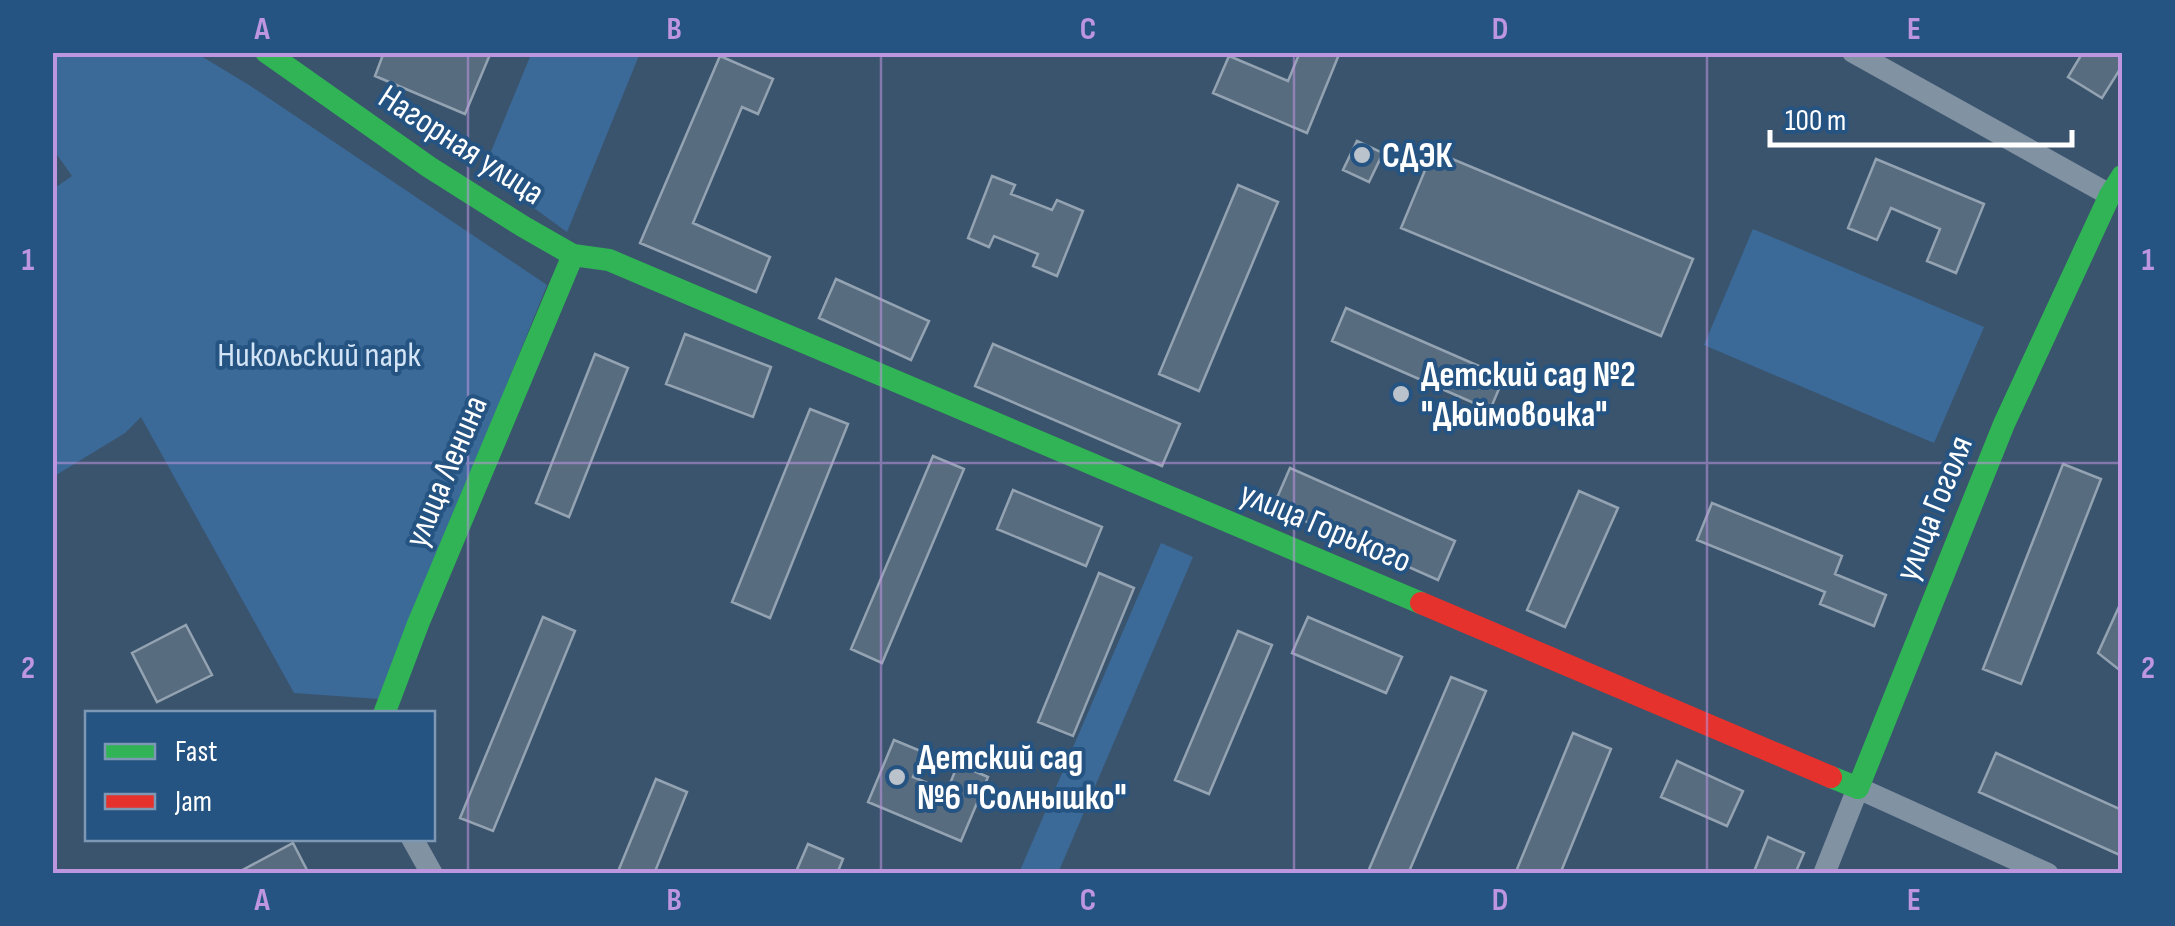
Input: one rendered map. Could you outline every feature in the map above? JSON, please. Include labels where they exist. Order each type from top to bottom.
[{"type":"street","name":"Нагорная улица","points":[[266,52],[428,168],[572,256]]},
{"type":"street","points":[[1853,52],[2116,186]]},
{"type":"street","name":"улица Гоголя","points":[[1824,874],[2004,424],[2116,186]]},
{"type":"street","name":"улица Ленина","points":[[385,711],[572,256]]},
{"type":"street","name":"улица Горького","points":[[572,256],[609,260],[1858,788],[2048,874]]},
{"type":"street","points":[[414,841],[432,874]]},
{"type":"green space","points":[[532,52],[640,53],[567,232],[483,171]]},
{"type":"green space","name":"Никольский парк","points":[[53,53],[196,53],[547,285],[380,699],[294,693],[141,417],[125,433],[53,477],[52,190],[72,176],[53,149]]},
{"type":"green space","points":[[1753,229],[1984,327],[1934,443],[1704,345]]},
{"type":"green space","points":[[1161,543],[1193,557],[1058,873],[1019,873]]},
{"type":"building","points":[[384,52],[491,52],[465,114],[375,76]]},
{"type":"building","points":[[1300,52],[1340,52],[1307,133],[1213,93],[1229,56],[1288,81]]},
{"type":"building","points":[[2083,52],[2122,52],[2122,66],[2102,98],[2068,77]]},
{"type":"building","points":[[720,56],[773,79],[758,114],[742,107],[693,223],[770,257],[756,292],[640,243]]},
{"type":"building","points":[[1357,141],[1383,153],[1369,182],[1343,170]]},
{"type":"building","points":[[1433,151],[1693,259],[1661,336],[1401,228]]},
{"type":"building","points":[[1876,159],[1984,204],[1956,273],[1927,261],[1940,229],[1891,208],[1877,240],[1848,228]]},
{"type":"building","points":[[992,176],[1015,185],[1011,194],[1052,210],[1057,200],[1083,211],[1057,276],[1033,266],[1038,254],[994,236],[989,247],[968,238]]},
{"type":"building","points":[[1238,185],[1278,202],[1199,391],[1159,374]]},
{"type":"building","points":[[836,279],[929,321],[911,360],[819,318]]},
{"type":"building","points":[[1346,308],[1504,377],[1490,410],[1332,341]]},
{"type":"building","points":[[685,334],[771,367],[753,417],[666,384]]},
{"type":"building","points":[[993,344],[1180,424],[1162,466],[975,386]]},
{"type":"building","points":[[595,354],[628,368],[569,517],[536,503]]},
{"type":"building","points":[[810,409],[848,424],[770,618],[732,602]]},
{"type":"building","points":[[933,456],[964,469],[882,663],[851,649]]},
{"type":"building","points":[[2063,464],[2101,479],[2021,684],[1983,669]]},
{"type":"building","points":[[1290,468],[1455,541],[1438,580],[1273,507]]},
{"type":"building","points":[[1013,490],[1102,527],[1086,566],[997,529]]},
{"type":"building","points":[[1579,491],[1618,508],[1565,627],[1527,610]]},
{"type":"building","points":[[1712,503],[1842,556],[1835,574],[1886,595],[1874,626],[1820,604],[1825,592],[1697,540]]},
{"type":"building","points":[[1099,573],[1134,588],[1073,736],[1038,722]]},
{"type":"building","points":[[2122,600],[2122,672],[2098,653]]},
{"type":"building","points":[[543,617],[575,631],[493,831],[460,818]]},
{"type":"building","points":[[1308,617],[1402,657],[1386,693],[1292,653]]},
{"type":"building","points":[[186,625],[212,675],[157,702],[132,653]]},
{"type":"building","points":[[1238,631],[1272,645],[1209,794],[1175,780]]},
{"type":"building","points":[[1451,677],[1486,691],[1408,874],[1367,874]]},
{"type":"building","points":[[1573,733],[1611,749],[1560,874],[1515,874]]},
{"type":"building","name":"Детский сад №6 \"Солнышко\"","points":[[894,740],[923,752],[913,777],[947,791],[958,764],[988,777],[961,841],[868,802]]},
{"type":"building","points":[[1996,753],[2122,810],[2122,856],[1979,792]]},
{"type":"building","points":[[1677,761],[1743,791],[1727,826],[1661,797]]},
{"type":"building","points":[[656,779],[687,792],[654,874],[617,874]]},
{"type":"building","points":[[1768,837],[1804,853],[1795,874],[1753,874]]},
{"type":"building","points":[[293,843],[309,874],[235,874]]},
{"type":"building","points":[[808,844],[843,859],[837,874],[795,874]]},
{"type":"traffic: fast","points":[[266,52],[429,167],[573,255],[609,260],[1421,603]]},
{"type":"traffic: fast","points":[[1831,777],[1858,788],[2004,424],[2122,176]]},
{"type":"traffic: fast","points":[[385,711],[573,255]]},
{"type":"traffic: jam","points":[[1421,603],[1831,777]]},
{"type":"place","name":"СДЭК","points":[[1362,155]]},
{"type":"place","name":"Детский сад №2 \"Дюймовочка\"","points":[[1401,394]]},
{"type":"place","name":"Детский сад №6 \"Солнышко\"","points":[[897,777]]}]
